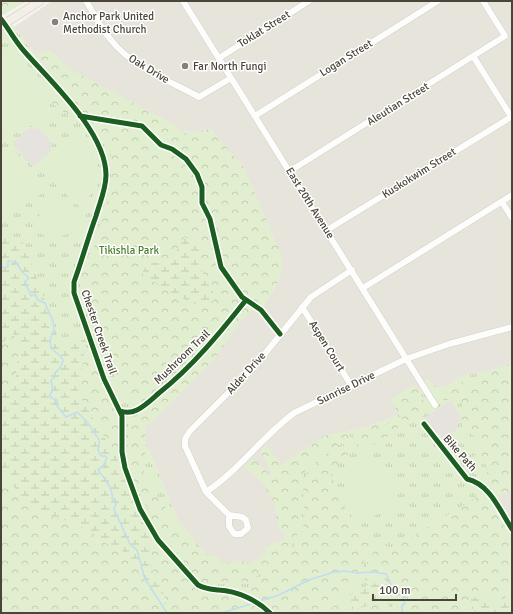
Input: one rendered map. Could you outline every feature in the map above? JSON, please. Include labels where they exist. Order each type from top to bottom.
[{"type":"main road","points":[[1,26],[40,1]]},
{"type":"street","name":"Oak Drive","points":[[86,1],[111,41],[125,54],[154,73],[199,97],[232,78]]},
{"type":"street","name":"East 20th Avenue","points":[[183,1],[435,405]]},
{"type":"street","name":"Toklat Street","points":[[219,58],[309,1]]},
{"type":"street","name":"Logan Street","points":[[255,116],[438,1]]},
{"type":"street","name":"Aleutian Street","points":[[290,172],[505,36],[483,1]]},
{"type":"street","points":[[473,56],[511,118]]},
{"type":"street","name":"Kuskokwim Street","points":[[327,230],[511,118]]},
{"type":"street","points":[[363,288],[512,195]]},
{"type":"street","points":[[502,202],[512,218]]},
{"type":"street","name":"Alder Drive","points":[[206,492],[185,446],[185,439],[190,431],[254,367],[311,297],[352,270]]},
{"type":"street","name":"Aspen Court","points":[[302,307],[351,385]]},
{"type":"street","name":"Sunrise Drive","points":[[206,492],[218,484],[288,417],[406,359],[449,344],[512,327]]},
{"type":"street","points":[[206,492],[229,515]]},
{"type":"shaded area","points":[[52,1],[512,1],[512,365],[462,377],[446,386],[437,388],[427,379],[417,400],[410,410],[370,426],[322,438],[284,466],[284,545],[251,568],[212,561],[179,522],[138,425],[195,132],[175,131],[54,78],[14,27]]},
{"type":"shaded area","points":[[75,1],[97,36],[90,40],[86,36],[82,39],[62,2]]},
{"type":"shaded area","points":[[93,1],[129,1],[103,18]]},
{"type":"shaded area","points":[[34,128],[36,130],[39,128],[53,144],[49,147],[52,150],[33,167],[12,144],[26,130]]},
{"type":"shaded area","points":[[451,401],[461,417],[456,431],[442,438],[440,433],[436,436],[425,417]]},
{"type":"shaded area","points":[[512,478],[512,526],[495,498]]},
{"type":"green space","points":[[1,1],[27,1],[1,16]]},
{"type":"green space","name":"Tikishla Park","points":[[9,21],[54,78],[175,131],[195,132],[214,139],[138,425],[179,522],[212,561],[251,568],[284,544],[284,466],[323,438],[370,426],[410,410],[417,400],[419,389],[427,379],[437,388],[446,386],[461,377],[512,365],[512,478],[483,496],[512,542],[512,613],[1,613],[1,27]]},
{"type":"green space","points":[[16,46],[49,100],[51,112],[47,121],[1,135],[1,54]]},
{"type":"green space","points":[[51,50],[68,68],[177,126],[185,135],[211,129],[244,168],[282,256],[281,271],[277,284],[262,309],[254,309],[241,320],[215,359],[152,422],[145,427],[143,479],[152,483],[159,500],[166,501],[165,506],[171,519],[189,533],[201,557],[211,554],[217,556],[223,564],[240,560],[249,564],[267,553],[265,547],[281,540],[286,540],[285,535],[278,526],[274,501],[268,495],[265,485],[244,466],[253,458],[271,476],[270,469],[260,451],[267,445],[281,465],[323,436],[342,431],[352,438],[324,452],[310,463],[301,484],[301,524],[294,542],[281,559],[245,584],[242,581],[209,586],[201,583],[174,549],[154,528],[144,498],[133,479],[125,430],[142,409],[125,395],[100,347],[100,336],[84,302],[80,283],[82,266],[94,247],[113,181],[111,157],[106,139],[81,113],[72,118],[53,104],[41,77],[50,69],[36,54]]},
{"type":"green space","points":[[82,135],[94,162],[95,181],[87,199],[80,207],[44,174],[44,167]]},
{"type":"green space","points":[[12,148],[45,184],[44,192],[4,220],[1,216],[1,159]]},
{"type":"green space","points":[[58,195],[85,220],[75,231],[53,237],[38,232],[32,227],[52,196]]},
{"type":"green space","points":[[1,232],[25,244],[62,349],[81,332],[86,342],[78,393],[122,467],[139,516],[152,536],[147,541],[153,572],[167,605],[159,601],[139,570],[120,548],[107,544],[79,525],[41,512],[27,504],[10,480],[1,474],[1,394],[15,385],[19,348],[11,328],[4,342],[1,344]]},
{"type":"green space","points":[[184,237],[202,243],[202,256],[198,263],[205,277],[212,282],[214,300],[204,308],[171,293],[142,273],[147,264],[172,259]]},
{"type":"green space","points":[[11,327],[19,348],[15,385],[1,394],[1,344],[4,342]]},
{"type":"green space","points":[[86,342],[95,360],[119,424],[122,467],[78,393]]},
{"type":"green space","points":[[512,364],[512,491],[501,495],[495,501],[490,502],[512,537],[512,605],[507,597],[492,605],[488,596],[468,598],[476,613],[458,613],[455,608],[446,613],[400,613],[385,579],[378,578],[365,580],[365,570],[370,558],[378,546],[395,547],[477,497],[471,488],[489,471],[483,460],[472,456],[477,455],[481,447],[478,440],[462,426],[462,402],[439,399],[436,394],[459,380],[471,388],[474,380],[481,375],[482,381],[499,367]]},
{"type":"green space","points":[[414,385],[429,409],[421,418],[405,423],[390,400]]},
{"type":"green space","points":[[394,421],[400,424],[395,432],[364,450],[359,450],[352,433],[370,425],[385,425]]},
{"type":"green space","points":[[343,446],[349,446],[353,451],[339,462],[331,475],[354,527],[375,539],[365,555],[361,583],[310,613],[273,613],[253,597],[250,591],[250,585],[280,562],[293,548],[302,531],[304,522],[303,487],[305,478],[314,464],[327,454]]},
{"type":"green space","points":[[364,456],[395,484],[398,493],[396,505],[356,525],[347,506],[345,489],[350,473]]},
{"type":"green space","points":[[1,474],[10,480],[27,504],[48,515],[79,525],[107,544],[120,548],[163,593],[153,572],[147,541],[152,536],[197,587],[209,592],[221,593],[250,600],[264,613],[1,613]]},
{"type":"green space","points":[[371,583],[383,587],[388,594],[387,600],[356,609],[342,600]]},
{"type":"green space","points":[[488,596],[493,605],[507,597],[512,605],[512,612],[494,613],[490,610],[488,613],[476,613],[468,598]]},
{"type":"green space","points":[[342,600],[356,609],[387,600],[392,613],[325,613]]},
{"type":"waterway","points":[[1,268],[8,267],[8,261],[16,262],[22,272],[29,278],[25,282],[31,296],[35,294],[38,300],[45,303],[53,321],[54,330],[50,340],[51,348],[62,358],[63,361],[60,368],[55,373],[55,377],[51,380],[53,390],[50,395],[51,398],[57,400],[57,406],[66,417],[77,412],[89,424],[98,438],[98,450],[101,456],[105,456],[107,458],[103,466],[98,470],[110,487],[112,498],[116,504],[114,509],[130,544],[137,550],[145,579],[167,613]]},
{"type":"waterway","points":[[222,613],[279,595],[309,580],[334,572],[346,571],[356,573],[373,572],[386,574],[396,595],[405,594],[403,598],[405,604],[402,605],[402,611],[404,613]]},
{"type":"cycle path","name":"Chester Creek Trail","points":[[1,19],[21,47],[75,108],[97,142],[104,159],[106,175],[104,190],[74,282],[74,293],[104,379],[122,416],[122,452],[125,468],[140,509],[158,540],[198,585],[208,589],[240,594],[253,600],[270,613]]},
{"type":"cycle path","points":[[80,116],[142,126],[161,145],[172,149],[186,159],[197,174],[202,187],[202,203],[210,219],[221,267],[242,297],[261,310],[280,334]]},
{"type":"cycle path","name":"Mushroom Trail","points":[[120,411],[133,412],[137,410],[171,383],[205,349],[246,300]]},
{"type":"cycle path","name":"Bike Path","points":[[424,424],[467,479],[482,486],[494,499],[512,529]]},
{"type":"place","name":"Anchor Park United Methodist Church","points":[[55,22]]},
{"type":"place","name":"Far North Fungi","points":[[185,66]]}]
